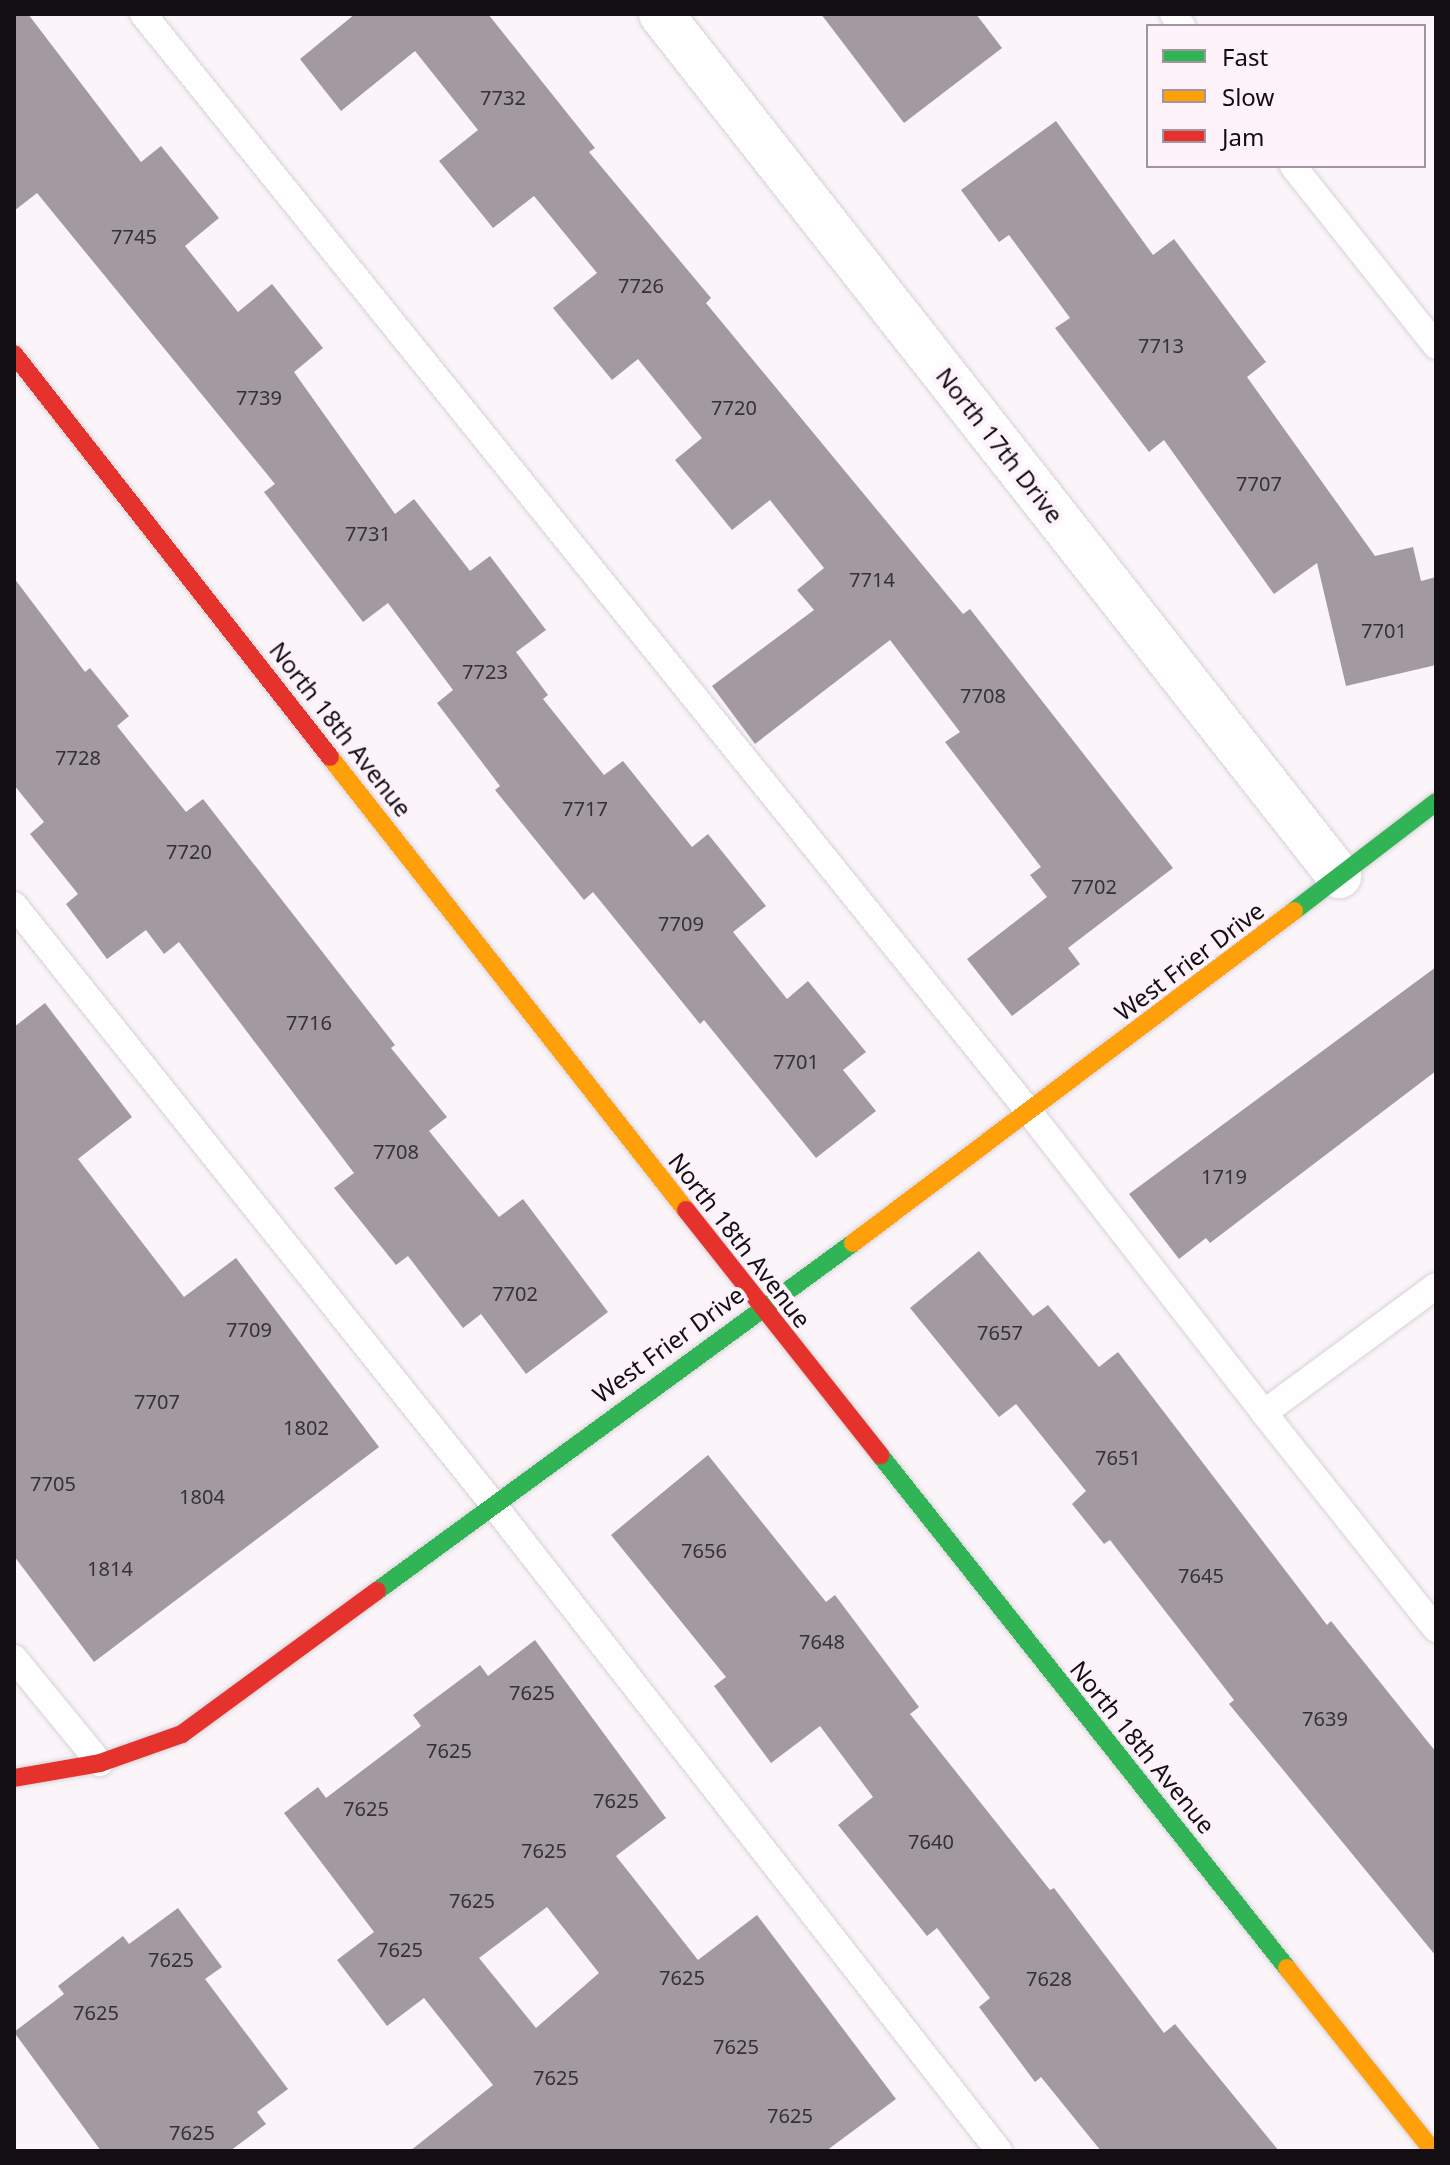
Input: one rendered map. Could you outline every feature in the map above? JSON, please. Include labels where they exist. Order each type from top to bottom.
[{"type":"street","name":"North 17th Drive","points":[[661,14],[1339,876]]},
{"type":"street","name":"North 18th Avenue","points":[[14,354],[761,1306],[1433,2151]]},
{"type":"street","name":"West Frier Drive","points":[[14,1778],[100,1763],[182,1734],[761,1306],[1030,1113],[1436,802]]},
{"type":"lane","points":[[143,14],[1030,1113],[1436,1629]]},
{"type":"lane","points":[[1295,168],[1436,346]]},
{"type":"lane","points":[[14,905],[492,1503],[999,2151]]},
{"type":"lane","points":[[1264,1413],[1436,1286]]},
{"type":"lane","points":[[14,1658],[100,1763]]},
{"type":"building","points":[[14,14],[28,14],[141,162],[161,146],[219,218],[185,246],[238,312],[272,284],[323,348],[294,372],[395,514],[414,499],[470,571],[490,556],[546,630],[516,652],[548,695],[543,699],[604,775],[623,761],[692,847],[708,834],[766,906],[733,932],[787,999],[808,981],[866,1052],[843,1070],[876,1111],[816,1158],[704,1020],[700,1024],[593,892],[584,900],[495,790],[500,786],[437,703],[453,690],[388,603],[363,622],[264,492],[275,484],[37,193],[14,211]]},
{"type":"building","points":[[355,14],[488,14],[595,148],[589,152],[711,298],[706,303],[963,614],[970,609],[1173,868],[1068,948],[1080,964],[1012,1016],[967,959],[1047,897],[1030,875],[1041,867],[945,742],[960,732],[890,640],[755,744],[712,686],[814,610],[797,590],[824,568],[770,500],[732,530],[675,460],[702,438],[638,359],[612,380],[553,308],[597,273],[534,196],[493,228],[439,161],[478,130],[415,51],[341,111],[300,59]]},
{"type":"building","points":[[821,14],[976,14],[1002,48],[904,123]]},
{"type":"building","points":[[1056,121],[1153,255],[1174,239],[1266,362],[1247,377],[1375,556],[1413,547],[1421,581],[1436,577],[1436,665],[1346,686],[1317,563],[1274,594],[1164,440],[1149,452],[1055,328],[1070,318],[1009,235],[999,242],[961,190]]},
{"type":"building","points":[[14,578],[85,672],[90,668],[129,716],[117,726],[186,812],[203,799],[395,1045],[391,1048],[447,1117],[429,1131],[499,1217],[523,1199],[608,1312],[526,1374],[481,1314],[463,1328],[408,1256],[396,1265],[334,1188],[354,1173],[179,942],[164,954],[146,930],[107,959],[66,904],[78,894],[30,834],[44,822],[14,785]]},
{"type":"building","points":[[1436,967],[1436,1071],[1210,1243],[1206,1238],[1179,1259],[1129,1194]]},
{"type":"building","points":[[45,1003],[132,1117],[78,1159],[184,1297],[236,1258],[379,1447],[94,1662],[14,1556],[14,1027]]},
{"type":"building","points":[[979,1251],[1033,1316],[1048,1305],[1099,1367],[1118,1352],[1327,1625],[1331,1621],[1436,1752],[1436,1956],[1229,1704],[1234,1700],[1110,1540],[1104,1544],[1072,1504],[1086,1491],[1016,1404],[999,1417],[910,1308]]},
{"type":"building","points":[[708,1455],[826,1602],[835,1595],[919,1707],[910,1714],[1050,1890],[1054,1888],[1164,2033],[1175,2024],[1279,2151],[1101,2151],[1041,2077],[1035,2082],[979,2007],[990,1998],[937,1928],[927,1936],[838,1825],[873,1797],[820,1726],[771,1763],[714,1686],[726,1677],[611,1535]]},
{"type":"building","points":[[535,1640],[666,1818],[616,1856],[698,1960],[757,1915],[896,2099],[826,2151],[410,2151],[493,2085],[424,1998],[387,2026],[337,1960],[374,1932],[284,1813],[318,1787],[326,1798],[421,1726],[413,1715],[480,1665],[488,1676]],"holes":[[[547,1907],[599,1973],[536,2028],[479,1958]]]},
{"type":"building","points":[[178,1908],[222,1967],[205,1979],[288,2089],[257,2112],[266,2124],[230,2151],[101,2151],[14,2032],[64,1994],[58,1986],[123,1936],[129,1944]]},
{"type":"traffic: fast","points":[[1294,911],[1436,802]]},
{"type":"traffic: fast","points":[[377,1591],[853,1243]]},
{"type":"traffic: fast","points":[[880,1455],[1287,1968]]},
{"type":"traffic: slow","points":[[330,757],[686,1210]]},
{"type":"traffic: slow","points":[[853,1243],[1294,911]]},
{"type":"traffic: slow","points":[[1287,1968],[1433,2151]]},
{"type":"traffic: jam","points":[[14,354],[330,757]]},
{"type":"traffic: jam","points":[[686,1210],[880,1455]]},
{"type":"traffic: jam","points":[[14,1778],[100,1763],[182,1734],[377,1591]]}]
